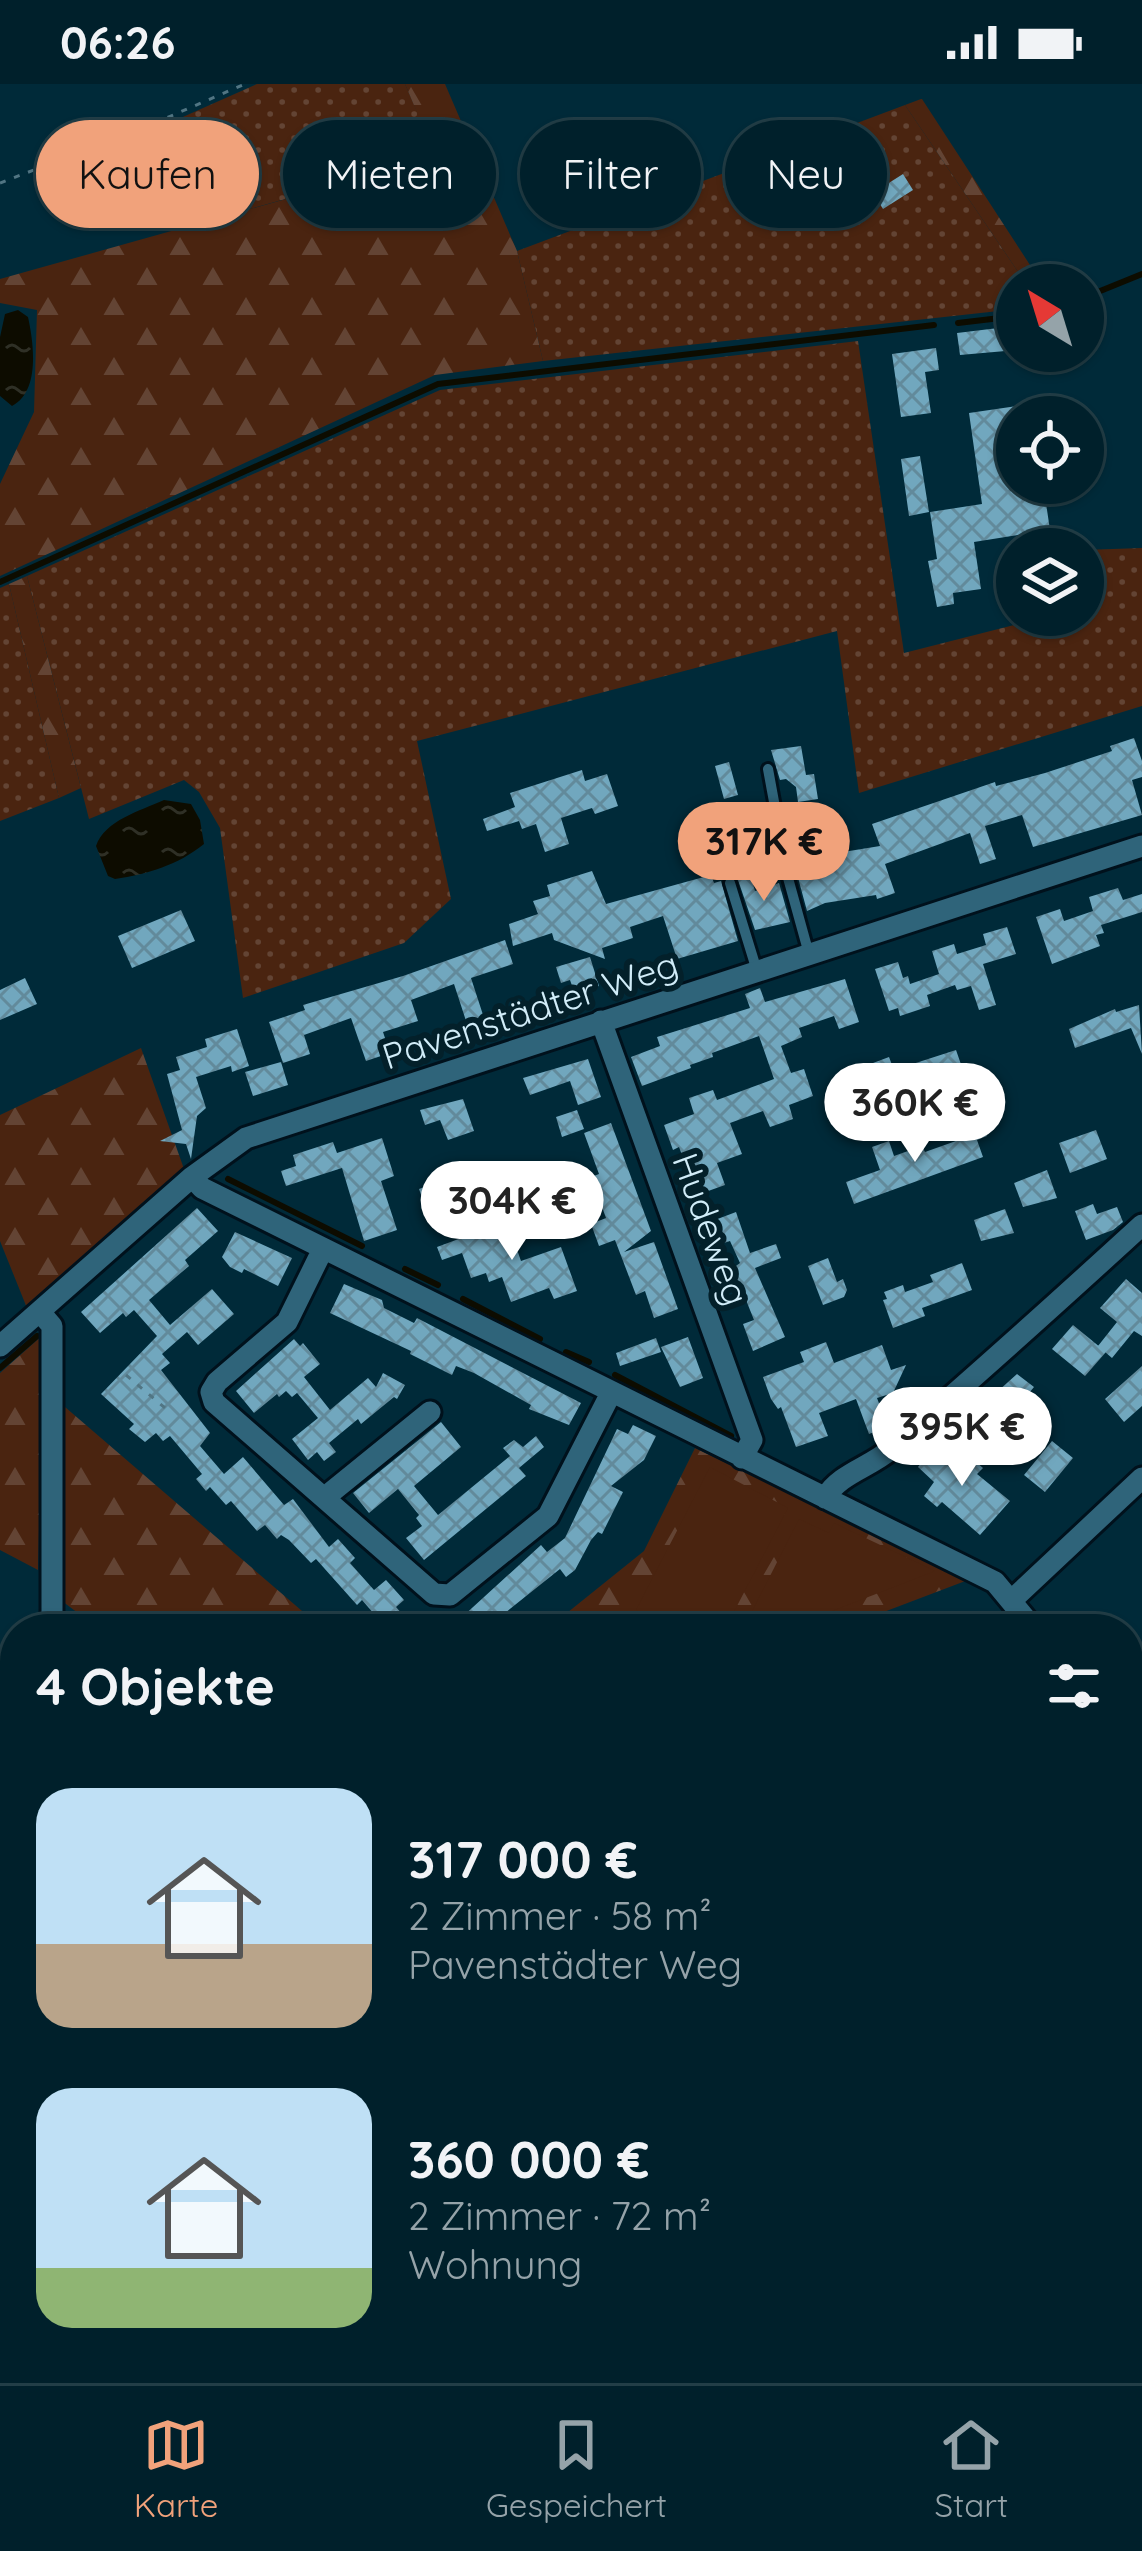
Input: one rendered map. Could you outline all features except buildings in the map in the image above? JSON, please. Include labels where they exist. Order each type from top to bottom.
[{"type":"street","name":"Pavenstädter Weg","points":[[0,1346],[223,1152],[273,1128],[1142,846]]},
{"type":"street","name":"Hudeweg","points":[[601,1021],[752,1440],[742,1458]]},
{"type":"street","points":[[192,1177],[202,1188],[323,1250],[995,1582],[1023,1614]]},
{"type":"street","points":[[825,1498],[835,1482],[877,1461],[913,1430],[1142,1225]]},
{"type":"street","points":[[323,1250],[287,1322],[217,1382],[214,1402],[434,1594],[450,1595],[548,1516],[611,1393]]},
{"type":"street","points":[[40,1312],[52,1326],[52,1614]]},
{"type":"street","points":[[324,1498],[430,1412]]},
{"type":"street","points":[[1012,1599],[1142,1478]]},
{"type":"lane","points":[[768,769],[788,878],[809,954]]},
{"type":"lane","points":[[730,883],[758,971]]},
{"type":"path","points":[[0,182],[245,84]]},
{"type":"path","points":[[126,1375],[171,1413]]},
{"type":"green space","points":[[257,84],[405,84],[421,120],[283,120],[283,200],[259,206],[259,120],[176,120]]},
{"type":"green space","points":[[405,84],[445,84],[461,120],[420,120]]},
{"type":"green space","points":[[921,99],[1029,264],[1013,264],[905,105]]},
{"type":"green space","points":[[905,105],[1013,264],[996,264],[996,311],[543,361],[517,251],[578,228],[701,228],[701,182],[725,173],[725,228],[887,228],[887,120],[865,120]]},
{"type":"green space","points":[[283,200],[283,228],[496,228],[496,202],[517,251],[543,361],[435,375],[0,576],[0,484],[34,412],[37,310],[0,303],[0,279],[182,228],[259,228],[259,207]]},
{"type":"green space","points":[[858,341],[904,653],[996,630],[996,636],[1104,636],[1104,549],[1142,548],[1142,706],[859,793],[837,631],[417,741],[451,899],[404,943],[243,998],[220,828],[199,792],[184,780],[89,819],[27,576],[440,390]]},
{"type":"green space","points":[[27,576],[81,788],[59,798],[9,584]]},
{"type":"green space","points":[[9,584],[59,798],[0,821],[0,588]]},
{"type":"green space","points":[[141,1048],[184,1169],[27,1308],[0,1241],[0,1115]]},
{"type":"green space","points":[[44,1334],[38,1570],[0,1550],[0,1373]]},
{"type":"green space","points":[[65,1407],[306,1614],[79,1614],[62,1601]]},
{"type":"green space","points":[[695,1448],[968,1580],[878,1614],[566,1614],[644,1551]]},
{"type":"green space","points":[[710,1467],[788,1508],[733,1614],[644,1614],[636,1610]]},
{"type":"green space","points":[[799,1519],[829,1533],[834,1523],[935,1571],[825,1614],[751,1614]]},
{"type":"water","points":[[18,310],[28,317],[33,366],[27,390],[12,406],[0,396],[0,337],[5,314]]},
{"type":"water","points":[[164,800],[191,804],[200,820],[204,844],[162,867],[115,879],[108,876],[96,846],[101,837],[124,817]]},
{"type":"waterway","points":[[1104,289],[1142,274]]},
{"type":"waterway","points":[[958,323],[996,318]]},
{"type":"waterway","points":[[0,582],[438,384],[934,325]]},
{"type":"waterway","points":[[228,1179],[362,1246]]},
{"type":"waterway","points":[[405,1269],[438,1285]]},
{"type":"waterway","points":[[463,1299],[540,1339]]},
{"type":"waterway","points":[[0,1368],[37,1336]]},
{"type":"waterway","points":[[566,1352],[589,1362]]},
{"type":"waterway","points":[[615,1375],[731,1436]]}]
